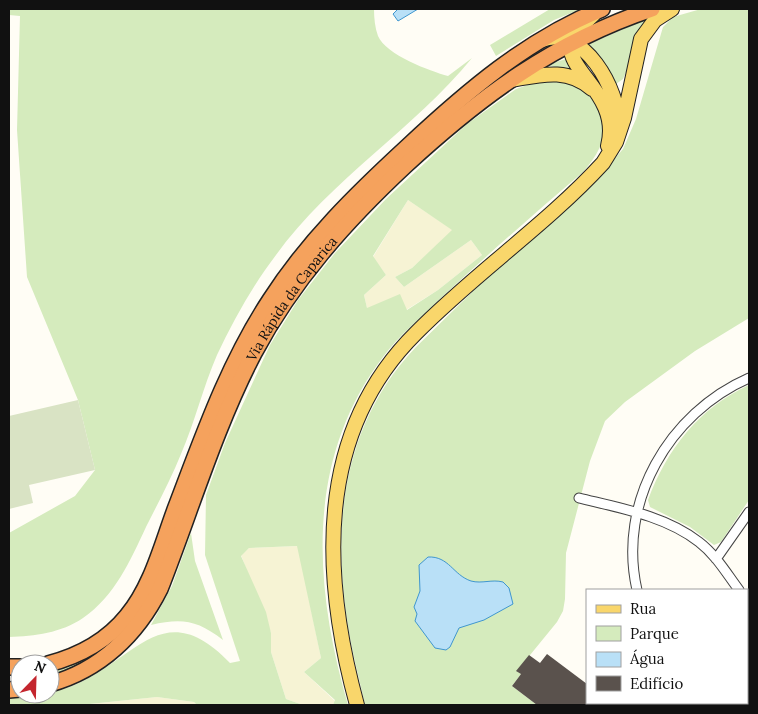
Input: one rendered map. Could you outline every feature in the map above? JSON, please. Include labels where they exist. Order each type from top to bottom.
[{"type":"highway","name":"Via Rápida da Caparica","points":[[60,680],[78,674],[110,654],[131,633],[150,608],[160,589],[240,381],[266,331],[306,270],[341,229],[376,193],[462,116],[508,80],[652,9]]},
{"type":"highway","name":"Via Rápida da Caparica","points":[[60,660],[78,654],[95,645],[121,623],[140,597],[230,371],[265,308],[306,249],[343,206],[487,76],[528,47],[599,10]]},
{"type":"main road","points":[[357,705],[339,627],[333,544],[337,485],[354,428],[381,376],[414,334],[604,163],[613,148],[624,118],[634,69],[644,34],[655,20],[672,9]]},
{"type":"main road","points":[[572,49],[577,31],[599,10]]},
{"type":"main road","points":[[528,47],[551,38],[562,38],[572,49],[591,58],[606,95],[610,122],[609,141],[602,161],[590,177]]},
{"type":"main road","points":[[606,95],[626,83],[634,69]]},
{"type":"main road","points":[[508,80],[543,73],[564,75],[606,95],[617,106],[618,120],[613,148]]},
{"type":"street","points":[[637,589],[633,547],[636,512],[645,486],[670,440],[708,400],[726,388],[749,378]]},
{"type":"street","points":[[579,498],[636,512],[685,532],[701,543],[716,559],[738,589]]},
{"type":"street","points":[[716,559],[749,512]]},
{"type":"shaded area","points":[[408,200],[453,230],[412,268],[395,277],[404,287],[471,240],[482,255],[438,290],[406,310],[367,308],[364,295],[386,275],[373,257]]},
{"type":"shaded area","points":[[298,546],[321,658],[304,672],[335,701],[333,705],[303,705],[286,699],[271,652],[271,633],[241,555],[249,548]]},
{"type":"shaded area","points":[[157,697],[194,702],[197,705],[80,705]]},
{"type":"green space","points":[[9,9],[374,9],[378,36],[390,50],[409,61],[448,76],[472,58],[424,108],[322,202],[298,228],[259,278],[217,355],[173,473],[113,589],[94,609],[75,623],[47,633],[9,637],[9,533],[75,496],[95,470],[78,400],[27,277],[17,130],[20,16],[9,15]]},
{"type":"green space","points":[[550,9],[581,9],[554,20],[496,56],[490,45]]},
{"type":"green space","points":[[701,9],[749,9],[749,318],[695,351],[625,402],[605,421],[590,461],[566,553],[563,611],[557,622],[517,671],[521,674],[512,686],[537,705],[365,705],[347,620],[341,546],[343,510],[349,474],[359,440],[373,407],[392,376],[416,347],[512,253],[604,171],[623,149],[636,119],[663,27],[673,17]]},
{"type":"green space","points":[[649,18],[623,79],[616,84],[589,44]]},
{"type":"green space","points":[[566,59],[576,72],[546,65]]},
{"type":"green space","points":[[560,79],[577,87],[598,106],[603,118],[604,130],[601,143],[583,172],[476,266],[396,341],[383,357],[357,397],[339,439],[328,482],[323,526],[323,570],[328,615],[348,705],[333,705],[335,700],[304,672],[321,658],[297,546],[249,548],[241,556],[266,612],[271,633],[271,652],[286,699],[303,705],[197,705],[194,702],[157,697],[80,705],[9,705],[10,698],[10,704],[60,704],[60,690],[79,683],[153,637],[170,633],[188,634],[208,643],[230,663],[240,661],[205,555],[206,495],[225,443],[270,345],[298,300],[335,253],[386,199],[467,124],[516,89],[536,82]],"holes":[[[408,200],[452,230],[412,268],[395,277],[404,287],[471,240],[482,255],[438,290],[407,310],[400,294],[367,308],[364,295],[386,275],[373,256]]]},
{"type":"green space","points":[[749,385],[749,500],[721,542],[714,545],[690,527],[650,507],[648,500],[665,464],[687,432],[715,406],[731,394]]},
{"type":"green space","points":[[78,400],[95,470],[29,485],[33,503],[9,509],[9,416]]},
{"type":"green space","points":[[191,533],[195,561],[223,640],[205,628],[189,622],[181,621],[151,625],[172,586]]},
{"type":"green space","points":[[119,638],[81,665],[60,674],[60,668],[79,661]]},
{"type":"water","points":[[398,9],[418,9],[398,21],[393,14]]},
{"type":"water","points":[[428,557],[441,559],[460,575],[471,581],[503,582],[509,588],[513,604],[484,620],[459,628],[450,647],[446,650],[435,648],[415,621],[417,614],[414,607],[420,591],[419,565]]},
{"type":"building","points":[[547,654],[586,683],[587,705],[537,705],[512,686],[521,674],[516,671],[529,655],[540,663]]}]
